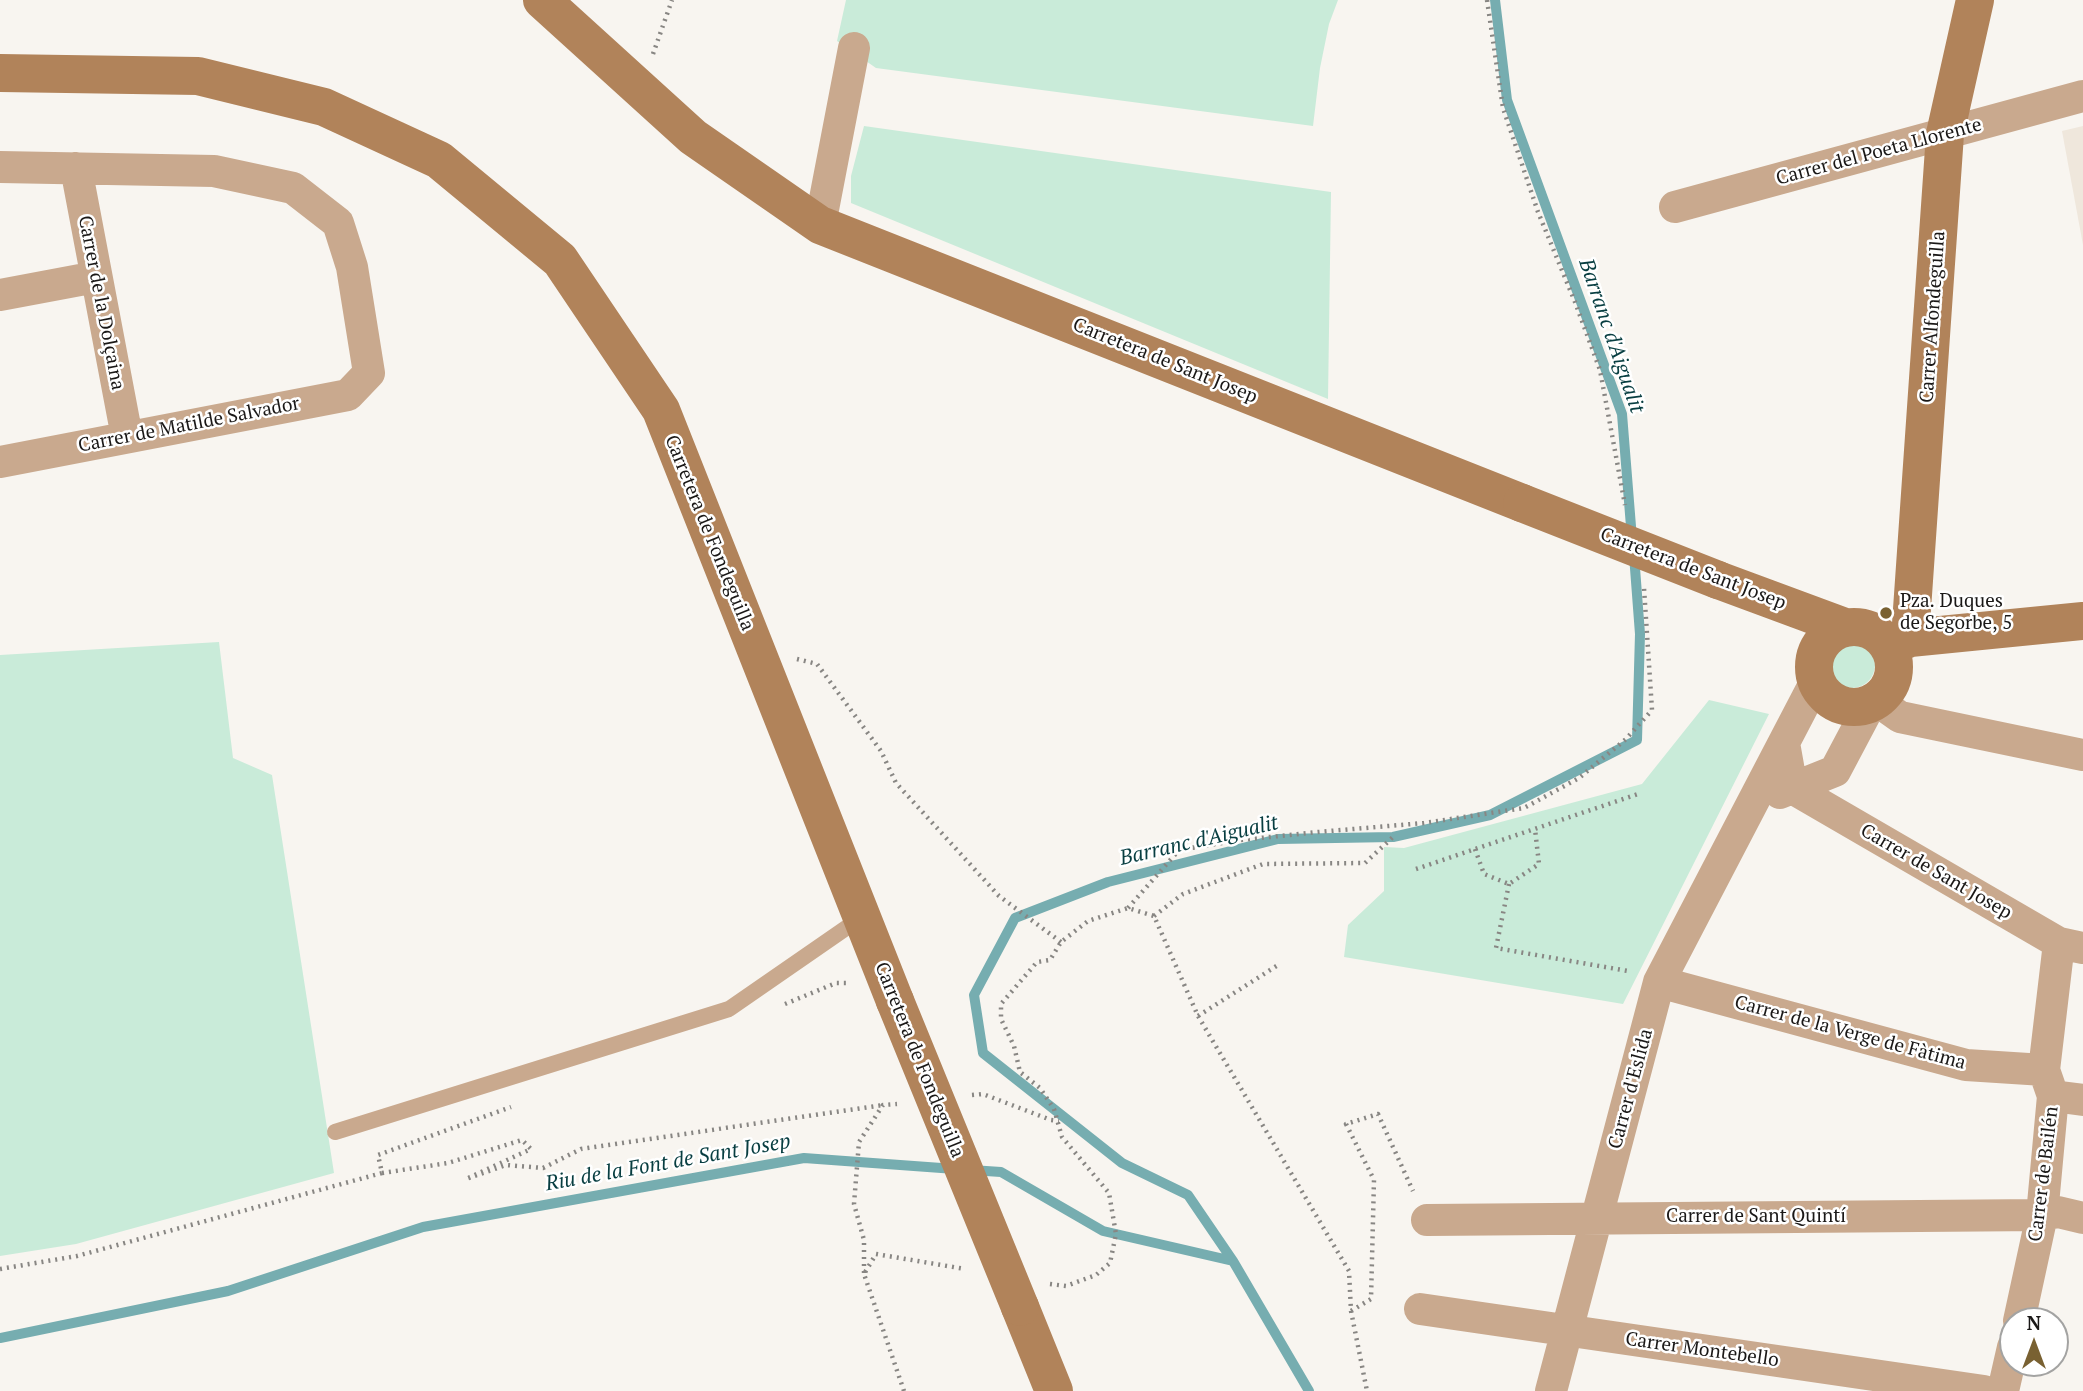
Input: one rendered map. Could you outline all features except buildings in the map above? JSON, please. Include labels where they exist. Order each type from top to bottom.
[{"type":"street","name":"Carretera de Sant Josep","points":[[542,0],[693,137],[820,225],[1845,628]]},
{"type":"street","name":"Carrer Alfondeguilla","points":[[1900,643],[1945,134],[1975,0]]},
{"type":"street","points":[[820,225],[855,48]]},
{"type":"street","name":"Carretera de Fondeguilla","points":[[0,73],[198,76],[324,107],[439,160],[560,260],[661,410],[892,992],[1030,1295],[1054,1391]]},
{"type":"street","name":"Carrer del Poeta Llorente","points":[[1675,207],[2083,96]]},
{"type":"street","points":[[0,167],[76,168]]},
{"type":"street","name":"Carrer de Matilde Salvador","points":[[0,462],[348,395],[369,373],[352,267],[338,223],[293,188],[214,171],[76,168]]},
{"type":"street","name":"Carrer de la Dolçaina","points":[[76,168],[127,437]]},
{"type":"street","points":[[0,295],[96,277]]},
{"type":"street","points":[[2083,621],[1900,643],[1858,626],[1845,628],[1834,631],[1825,639],[1815,658],[1814,670],[1816,681],[1823,693],[1845,706],[1858,707],[1874,702],[1900,717],[2083,755]]},
{"type":"street","points":[[1752,805],[1835,771],[1874,702],[1892,682],[1894,659],[1900,643]]},
{"type":"street","name":"Carrer d'Eslida","points":[[1559,1389],[1567,1330],[1659,982],[1816,681]]},
{"type":"street","points":[[1784,743],[1792,788]]},
{"type":"street","name":"Carrer de Sant Josep","points":[[1792,788],[2071,945]]},
{"type":"street","name":"Carrer de Bailén","points":[[2022,1307],[2042,1216],[2060,1088],[2071,945]]},
{"type":"street","name":"Carrer de la Verge de Fàtima","points":[[1659,982],[2060,1088]]},
{"type":"street","name":"Carrer de Sant Quintí","points":[[1427,1220],[2042,1216],[2058,1212],[2083,1218]]},
{"type":"street","name":"Carrer Montebello","points":[[1420,1308],[1984,1391]]},
{"type":"lane","points":[[335,1132],[729,1009],[862,917]]},
{"type":"path","points":[[635,85],[654,53],[672,0]]},
{"type":"path","points":[[1488,0],[1503,108],[1538,212],[1600,370],[1628,518]]},
{"type":"path","points":[[1030,1295],[1096,1275],[1110,1263],[1116,1234],[1109,1193],[1062,1137],[1054,1109],[1040,1088],[1020,1072],[1014,1046],[1001,1019],[1002,1004],[1037,962],[1050,960],[1061,943],[1088,922],[1128,908],[1179,850],[1241,840],[1424,823],[1524,808],[1579,778],[1626,739],[1652,710],[1647,612],[1641,576]]},
{"type":"path","points":[[755,650],[817,664],[881,751],[896,783],[999,896],[1061,943]]},
{"type":"path","points":[[1416,869],[1638,794]]},
{"type":"path","points":[[1535,829],[1539,864],[1509,884],[1496,948],[1639,973],[1659,982]]},
{"type":"path","points":[[1154,916],[1183,894],[1263,864],[1365,863],[1393,837]]},
{"type":"path","points":[[1475,849],[1484,874],[1509,884]]},
{"type":"path","points":[[1128,908],[1154,916],[1198,1016],[1349,1270],[1351,1311],[1367,1391]]},
{"type":"path","points":[[1198,1016],[1278,965]]},
{"type":"path","points":[[776,1007],[836,983],[892,992]]},
{"type":"path","points":[[382,1174],[378,1155],[521,1103]]},
{"type":"path","points":[[0,1269],[77,1256],[382,1174],[448,1163],[522,1140],[531,1149],[466,1179],[506,1165],[543,1168],[581,1149],[883,1105]]},
{"type":"path","points":[[1351,1311],[1371,1300],[1374,1180],[1346,1124],[1378,1114],[1427,1220]]},
{"type":"path","points":[[904,1391],[864,1274],[876,1254],[977,1271]]},
{"type":"shaded area","points":[[2083,126],[2083,245],[2062,131]]},
{"type":"green space","points":[[846,0],[1338,0],[1329,24],[1320,68],[1313,126],[876,68],[837,41]]},
{"type":"green space","points":[[864,126],[1331,192],[1328,399],[851,203],[851,176]]},
{"type":"green space","points":[[219,642],[233,758],[272,775],[334,1173],[76,1244],[0,1256],[0,655]]},
{"type":"green space","points":[[1852,642],[1868,649],[1875,665],[1868,681],[1852,688],[1836,681],[1829,665],[1836,649]]},
{"type":"green space","points":[[1709,700],[1769,714],[1623,1004],[1344,957],[1348,925],[1384,891],[1384,847],[1404,848],[1642,784]]},
{"type":"waterway","name":"Barranc d'Aigualit","points":[[1495,0],[1507,100],[1622,414],[1632,539]]},
{"type":"waterway","name":"Barranc d'Aigualit","points":[[1233,1261],[1188,1195],[1122,1163],[983,1053],[974,995],[1015,918],[1108,882],[1278,839],[1393,837],[1490,815],[1637,740],[1640,634],[1634,555]]},
{"type":"waterway","name":"Riu de la Font de Sant Josep","points":[[0,1338],[228,1291],[423,1227],[804,1158],[955,1169]]},
{"type":"waterway","name":"Riu de la Font de Sant Josep","points":[[971,1170],[1001,1172],[1103,1231],[1233,1261],[1309,1391]]},
{"type":"place","name":"Pza. Duques de Segorbe, 5","points":[[1886,613]]}]
